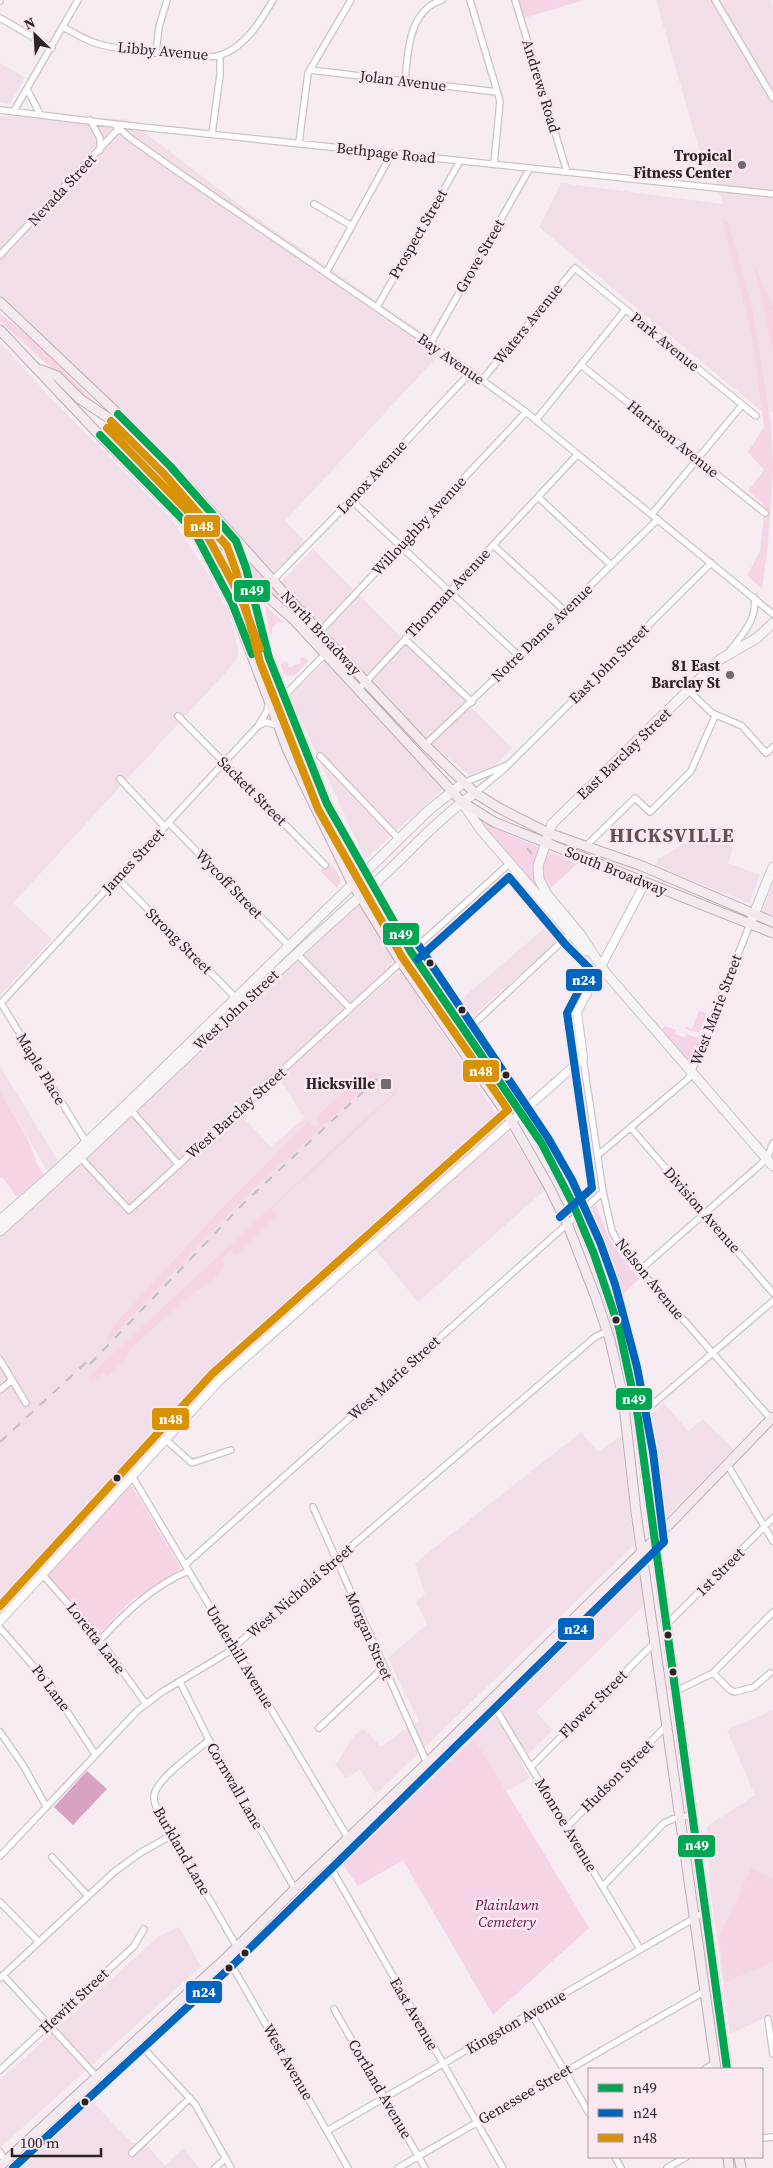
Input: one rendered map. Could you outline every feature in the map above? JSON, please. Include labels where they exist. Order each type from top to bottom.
[{"type":"main road","name":"North Broadway","points":[[0,302],[170,466],[236,540],[255,558],[272,581],[319,632],[425,745],[475,793]]},
{"type":"main road","points":[[0,311],[36,336]]},
{"type":"main road","name":"North Broadway","points":[[0,330],[106,442],[194,531],[275,602],[359,689],[462,802]]},
{"type":"main road","points":[[36,368],[57,376],[80,399],[113,421]]},
{"type":"main road","points":[[194,531],[232,603],[288,751],[352,883],[403,966],[511,1120],[567,1223],[588,1274],[608,1332],[624,1412],[666,1726],[715,2066]]},
{"type":"main road","points":[[236,540],[249,580],[258,624],[327,804],[411,952],[542,1144],[578,1214],[619,1328],[637,1412],[727,2068]]},
{"type":"main road","name":"East Barclay Street","points":[[546,837],[552,824],[719,660],[729,652],[757,638],[773,623]]},
{"type":"main road","name":"West John Street","points":[[0,1231],[20,1214],[128,1108],[179,1063],[289,946],[352,883],[429,810],[463,783]]},
{"type":"main road","name":"West John Street","points":[[0,1220],[79,1155],[86,1142],[128,1108],[187,1044],[297,954],[462,802],[475,793]]},
{"type":"main road","name":"South Broadway","points":[[475,793],[546,837],[645,882],[773,933]]},
{"type":"main road","points":[[462,802],[481,830],[572,937],[602,967]]},
{"type":"main road","name":"South Broadway","points":[[462,802],[494,822],[585,847],[642,866],[773,922]]},
{"type":"main road","points":[[546,837],[538,866],[539,879],[546,893],[580,934],[619,990],[692,1071],[773,1166]]},
{"type":"main road","name":"West Marie Street","points":[[750,924],[773,868]]},
{"type":"main road","points":[[403,966],[417,975],[437,999],[446,1002]]},
{"type":"main road","points":[[456,1040],[458,1039],[467,1046],[477,1058],[484,1059]]},
{"type":"main road","points":[[179,1063],[179,1059],[188,1049],[187,1044]]},
{"type":"main road","points":[[19,1204],[20,1214]]},
{"type":"main road","points":[[608,1332],[619,1328]]},
{"type":"main road","points":[[624,1412],[637,1412]]},
{"type":"main road","points":[[3,2163],[227,1957],[396,1790],[427,1764],[655,1539],[772,1418]]},
{"type":"street","points":[[14,111],[78,0]]},
{"type":"street","points":[[156,52],[167,0]]},
{"type":"street","name":"Libby Avenue","points":[[63,27],[97,44],[200,57],[220,55],[239,44],[257,28],[273,0]]},
{"type":"street","points":[[300,143],[305,89],[310,70],[351,0]]},
{"type":"street","points":[[405,82],[410,36],[423,12],[432,3],[442,0]]},
{"type":"street","points":[[470,0],[500,101],[494,164]]},
{"type":"street","name":"Andrews Road","points":[[515,0],[568,172]]},
{"type":"street","points":[[715,0],[773,98]]},
{"type":"street","points":[[0,18],[52,48]]},
{"type":"street","points":[[212,134],[220,75],[220,55]]},
{"type":"street","name":"Jolan Avenue","points":[[310,70],[497,92]]},
{"type":"street","points":[[27,89],[40,114]]},
{"type":"street","points":[[0,110],[90,120],[100,138],[100,150]]},
{"type":"street","name":"Bay Avenue","points":[[90,120],[121,127],[181,174],[471,372],[536,420],[712,562],[773,614]]},
{"type":"street","name":"Bethpage Road","points":[[121,127],[300,143],[773,194]]},
{"type":"street","name":"Nevada Street","points":[[0,255],[121,127]]},
{"type":"street","points":[[326,273],[392,153]]},
{"type":"street","name":"Prospect Street","points":[[376,307],[460,161]]},
{"type":"street","name":"Grove Street","points":[[430,344],[530,168]]},
{"type":"street","points":[[314,204],[352,226]]},
{"type":"street","name":"Park Avenue","points":[[574,268],[756,416]]},
{"type":"street","name":"Waters Avenue","points":[[482,380],[574,268]]},
{"type":"street","points":[[536,420],[626,310]]},
{"type":"street","name":"Harrison Avenue","points":[[581,365],[765,513]]},
{"type":"street","name":"Lenox Avenue","points":[[272,581],[471,372]]},
{"type":"street","points":[[652,514],[742,405]]},
{"type":"street","name":"Willoughby Avenue","points":[[312,640],[526,412]]},
{"type":"street","name":"Thorman Avenue","points":[[359,689],[578,454]]},
{"type":"street","points":[[538,497],[611,565]]},
{"type":"street","points":[[351,500],[519,656]]},
{"type":"street","name":"Notre Dame Avenue","points":[[425,745],[472,702],[658,519]]},
{"type":"street","points":[[493,545],[565,611]]},
{"type":"street","name":"East John Street","points":[[475,793],[490,783],[712,562]]},
{"type":"street","points":[[729,652],[753,618],[756,610],[754,597]]},
{"type":"street","points":[[405,639],[472,702]]},
{"type":"street","points":[[284,696],[325,654]]},
{"type":"street","points":[[689,691],[716,716],[742,726],[766,753],[773,747]]},
{"type":"street","points":[[269,700],[293,719]]},
{"type":"street","name":"James Street","points":[[7,997],[258,726],[267,711],[269,700]]},
{"type":"street","name":"Sackett Street","points":[[178,716],[325,865]]},
{"type":"street","points":[[585,847],[635,798],[650,812],[691,771],[716,716]]},
{"type":"street","points":[[258,726],[266,722],[279,726]]},
{"type":"street","points":[[320,756],[399,839]]},
{"type":"street","name":"East John Street","points":[[463,783],[506,765]]},
{"type":"street","name":"Wycoff Street","points":[[120,779],[289,946]]},
{"type":"street","points":[[411,952],[510,863]]},
{"type":"street","name":"Strong Street","points":[[117,878],[238,1001]]},
{"type":"street","name":"Nelson Avenue","points":[[645,882],[577,1012],[603,1192],[612,1231],[620,1246],[640,1270],[712,1353],[772,1418]]},
{"type":"street","name":"West Marie Street","points":[[598,1155],[689,1078],[750,924]]},
{"type":"street","points":[[465,1032],[572,937]]},
{"type":"street","points":[[297,954],[350,1008]]},
{"type":"street","name":"West Barclay Street","points":[[79,1155],[129,1210],[350,1008],[403,966]]},
{"type":"street","name":"Maple Place","points":[[7,997],[1,1003],[86,1142]]},
{"type":"street","points":[[0,1621],[218,1381],[583,1058]]},
{"type":"street","points":[[128,1108],[179,1165]]},
{"type":"street","name":"Division Avenue","points":[[631,1128],[773,1293]]},
{"type":"street","points":[[640,1270],[767,1158],[773,1143]]},
{"type":"street","name":"West Marie Street","points":[[100,1640],[127,1611],[186,1568],[603,1192]]},
{"type":"street","points":[[637,1412],[712,1353],[773,1301]]},
{"type":"street","name":"West Nicholai Street","points":[[0,1856],[124,1722],[146,1704],[234,1647],[594,1337],[608,1332]]},
{"type":"street","points":[[0,1360],[26,1403]]},
{"type":"street","points":[[0,1390],[12,1380]]},
{"type":"street","points":[[166,1440],[192,1463],[231,1450]]},
{"type":"street","points":[[727,1464],[773,1541]]},
{"type":"street","name":"Underhill Avenue","points":[[132,1476],[348,1838]]},
{"type":"street","name":"Morgan Street","points":[[313,1507],[427,1764]]},
{"type":"street","name":"1st Street","points":[[666,1625],[773,1518]]},
{"type":"street","name":"Loretta Lane","points":[[42,1574],[100,1640],[146,1704]]},
{"type":"street","points":[[676,1691],[713,1673],[773,1612]]},
{"type":"street","name":"Po Lane","points":[[0,1628],[49,1684],[95,1754]]},
{"type":"street","name":"Flower Street","points":[[531,1767],[655,1642]]},
{"type":"street","points":[[319,1728],[384,1667]]},
{"type":"street","points":[[713,1673],[730,1690],[735,1692],[754,1687],[770,1674]]},
{"type":"street","name":"Cornwall Lane","points":[[180,1682],[208,1740],[295,1889]]},
{"type":"street","name":"Monroe Avenue","points":[[491,1700],[640,1949]]},
{"type":"street","name":"Hudson Street","points":[[567,1827],[666,1726]]},
{"type":"street","points":[[0,1732],[23,1765],[46,1806]]},
{"type":"street","name":"Burkland Lane","points":[[208,1740],[169,1775],[156,1790],[154,1800],[156,1807],[237,1947]]},
{"type":"street","points":[[603,1886],[664,1823],[680,1817],[692,1816]]},
{"type":"street","points":[[96,2076],[49,2024],[1,1977],[124,1863],[172,1835]]},
{"type":"street","points":[[52,1857],[88,1896]]},
{"type":"street","name":"East Avenue","points":[[326,1859],[503,2168]]},
{"type":"street","points":[[0,1902],[39,1942]]},
{"type":"street","name":"Kingston Avenue","points":[[327,2131],[705,1912]]},
{"type":"street","name":"Hewitt Street","points":[[0,2070],[134,1946],[144,1929]]},
{"type":"street","name":"West Avenue","points":[[227,1957],[348,2168]]},
{"type":"street","name":"Genessee Street","points":[[398,2168],[705,1991]]},
{"type":"street","name":"Cortland Avenue","points":[[334,2009],[425,2168]]},
{"type":"street","points":[[531,2013],[588,2111]]},
{"type":"street","points":[[768,2018],[773,2054]]},
{"type":"street","points":[[136,2040],[190,2098],[232,2168]]},
{"type":"street","points":[[132,2153],[190,2098]]},
{"type":"street","points":[[0,2152],[3,2163]]},
{"type":"street","points":[[215,2168],[226,2158]]},
{"type":"street","points":[[667,2168],[684,2158]]},
{"type":"shaded area","points":[[656,0],[770,0],[773,6],[773,412],[760,410],[539,227],[561,183],[723,204],[715,178],[707,177]]},
{"type":"shaded area","points":[[0,63],[25,78],[9,104],[0,102]]},
{"type":"shaded area","points":[[0,116],[127,119],[261,221],[445,348],[285,521],[306,542],[272,577],[176,462],[0,296]]},
{"type":"shaded area","points":[[0,343],[55,402],[173,521],[212,580],[230,615],[238,649],[237,659],[225,673],[13,903],[52,939],[0,995]]},
{"type":"shaded area","points":[[313,549],[512,748],[494,766],[469,775],[435,747],[317,623],[281,582]]},
{"type":"shaded area","points":[[325,662],[443,789],[365,859],[290,696]]},
{"type":"shaded area","points":[[727,824],[720,842],[733,847],[728,863],[760,875],[749,903],[655,866],[658,859],[706,831]]},
{"type":"shaded area","points":[[773,885],[773,915],[762,911]]},
{"type":"shaded area","points":[[356,906],[361,906],[393,958],[391,966],[274,1072],[280,1077],[396,974],[403,974],[546,1189],[418,1302],[368,1241],[218,1374],[0,1614],[0,1233],[303,952]],"holes":[[[279,1078],[304,1118],[271,1147],[240,1114]]]},
{"type":"shaded area","points":[[552,922],[564,937],[471,1017],[458,1002]]},
{"type":"shaded area","points":[[0,1066],[58,1161],[48,1172],[0,1091]]},
{"type":"shaded area","points":[[664,1403],[688,1431],[703,1419],[734,1449],[658,1525],[644,1420]]},
{"type":"shaded area","points":[[581,1432],[598,1452],[621,1436],[634,1545],[376,1794],[360,1770],[346,1778],[335,1765],[353,1737],[363,1729],[381,1747],[404,1730],[419,1722],[388,1658],[427,1624],[416,1602],[425,1594],[415,1563]]},
{"type":"shaded area","points":[[641,1552],[649,1600],[536,1712],[553,1730],[521,1761],[530,1778],[506,1791],[466,1725]]},
{"type":"shaded area","points":[[773,1710],[773,2014],[730,2034],[710,1888],[707,1826],[755,1795],[727,1730]]},
{"type":"shaded area","points":[[87,1771],[107,1789],[73,1825],[54,1807]]},
{"type":"shaded area","points":[[179,1927],[201,1966],[0,2148],[0,2080],[158,1937]]},
{"type":"shaded area","points":[[81,2090],[132,2143],[145,2143],[165,2166],[183,2148],[199,2168],[0,2168]]},
{"type":"green space","points":[[516,0],[584,0],[521,19]]},
{"type":"green space","points":[[722,219],[728,222],[752,306],[771,426],[773,468],[768,545],[762,589],[747,575],[760,552],[764,515],[763,503],[748,491],[764,470],[748,452],[764,427],[752,336]]},
{"type":"green space","points":[[754,265],[773,307],[773,349]]},
{"type":"green space","points":[[0,314],[32,338],[98,406],[78,393],[0,321]]},
{"type":"green space","points":[[119,422],[160,464],[152,477],[110,433]]},
{"type":"green space","points":[[171,488],[176,490],[213,530],[236,549],[241,566],[170,495],[168,491]]},
{"type":"green space","points":[[216,553],[246,580],[270,675],[266,676],[235,595],[214,555]]},
{"type":"green space","points":[[251,560],[298,613],[296,614],[282,605],[253,577],[249,562]]},
{"type":"green space","points":[[265,605],[284,623],[278,622],[272,628],[270,635]]},
{"type":"green space","points":[[303,657],[308,661],[295,675],[287,676],[283,672],[281,664],[287,662],[289,667],[301,663],[300,658]]},
{"type":"green space","points":[[470,811],[507,834],[578,863],[541,897]]},
{"type":"green space","points":[[329,862],[341,879],[337,888],[320,871]]},
{"type":"green space","points":[[699,1011],[707,1013],[699,1033],[686,1029],[686,1027],[692,1029]]},
{"type":"green space","points":[[665,1026],[676,1030],[675,1034],[685,1038],[687,1034],[705,1041],[692,1071],[659,1034]]},
{"type":"green space","points":[[371,1071],[380,1074],[252,1190],[106,1343],[114,1325],[222,1208],[277,1154],[276,1152],[308,1122],[310,1122],[312,1127],[318,1126],[316,1118],[318,1115],[361,1076]]},
{"type":"green space","points":[[398,1089],[395,1095],[271,1209],[277,1216],[237,1254],[230,1251],[222,1260],[225,1264],[208,1284],[195,1291],[130,1349],[127,1357],[106,1377],[104,1372],[92,1382],[88,1377]]},
{"type":"green space","points":[[0,1091],[28,1140],[37,1164],[44,1175],[17,1197],[2,1177],[0,1178]]},
{"type":"green space","points":[[596,1205],[608,1237],[639,1279],[624,1293],[626,1308],[620,1309],[592,1228],[585,1215]]},
{"type":"green space","points":[[131,1484],[181,1568],[130,1602],[99,1634],[47,1575]]},
{"type":"green space","name":"Plainlawn Cemetery","points":[[474,1738],[589,1928],[493,2015],[403,1860],[358,1886],[342,1863]]},
{"type":"green space","points":[[751,1869],[773,1879],[773,1962],[725,1982],[719,1937]]},
{"type":"railway","points":[[527,848],[532,854]]},
{"type":"railway","points":[[90,1364],[244,1203],[380,1076]]},
{"type":"railway","points":[[0,1442],[92,1357]]},
{"type":"transit line","name":"n49","points":[[118,414],[170,466],[236,541],[246,568],[269,658],[327,804],[411,952],[542,1144],[573,1204],[594,1254],[619,1328],[638,1417],[727,2068]]},
{"type":"transit line","name":"n48","points":[[0,1606],[212,1374],[508,1110],[402,957],[318,809],[260,662],[236,571],[227,546],[163,473],[111,421]]},
{"type":"transit line","name":"n48","points":[[107,428],[202,526],[241,598],[260,649]]},
{"type":"transit line","name":"n49","points":[[100,435],[194,531],[232,603],[252,654]]},
{"type":"transit line","name":"n24","points":[[418,959],[509,877],[566,945],[590,969],[567,1013],[592,1188],[560,1217]]},
{"type":"transit line","name":"n24","points":[[13,2168],[234,1964],[664,1542],[653,1452],[637,1367],[615,1284],[600,1242],[572,1180],[548,1138],[419,946]]},
{"type":"place","name":"Tropical Fitness Center","points":[[742,165]]},
{"type":"place","name":"81 East Barclay St","points":[[730,675]]},
{"type":"place","name":"Hicksville","points":[[386,1084]]},
{"type":"district","name":"HICKSVILLE","points":[[672,835]]}]
